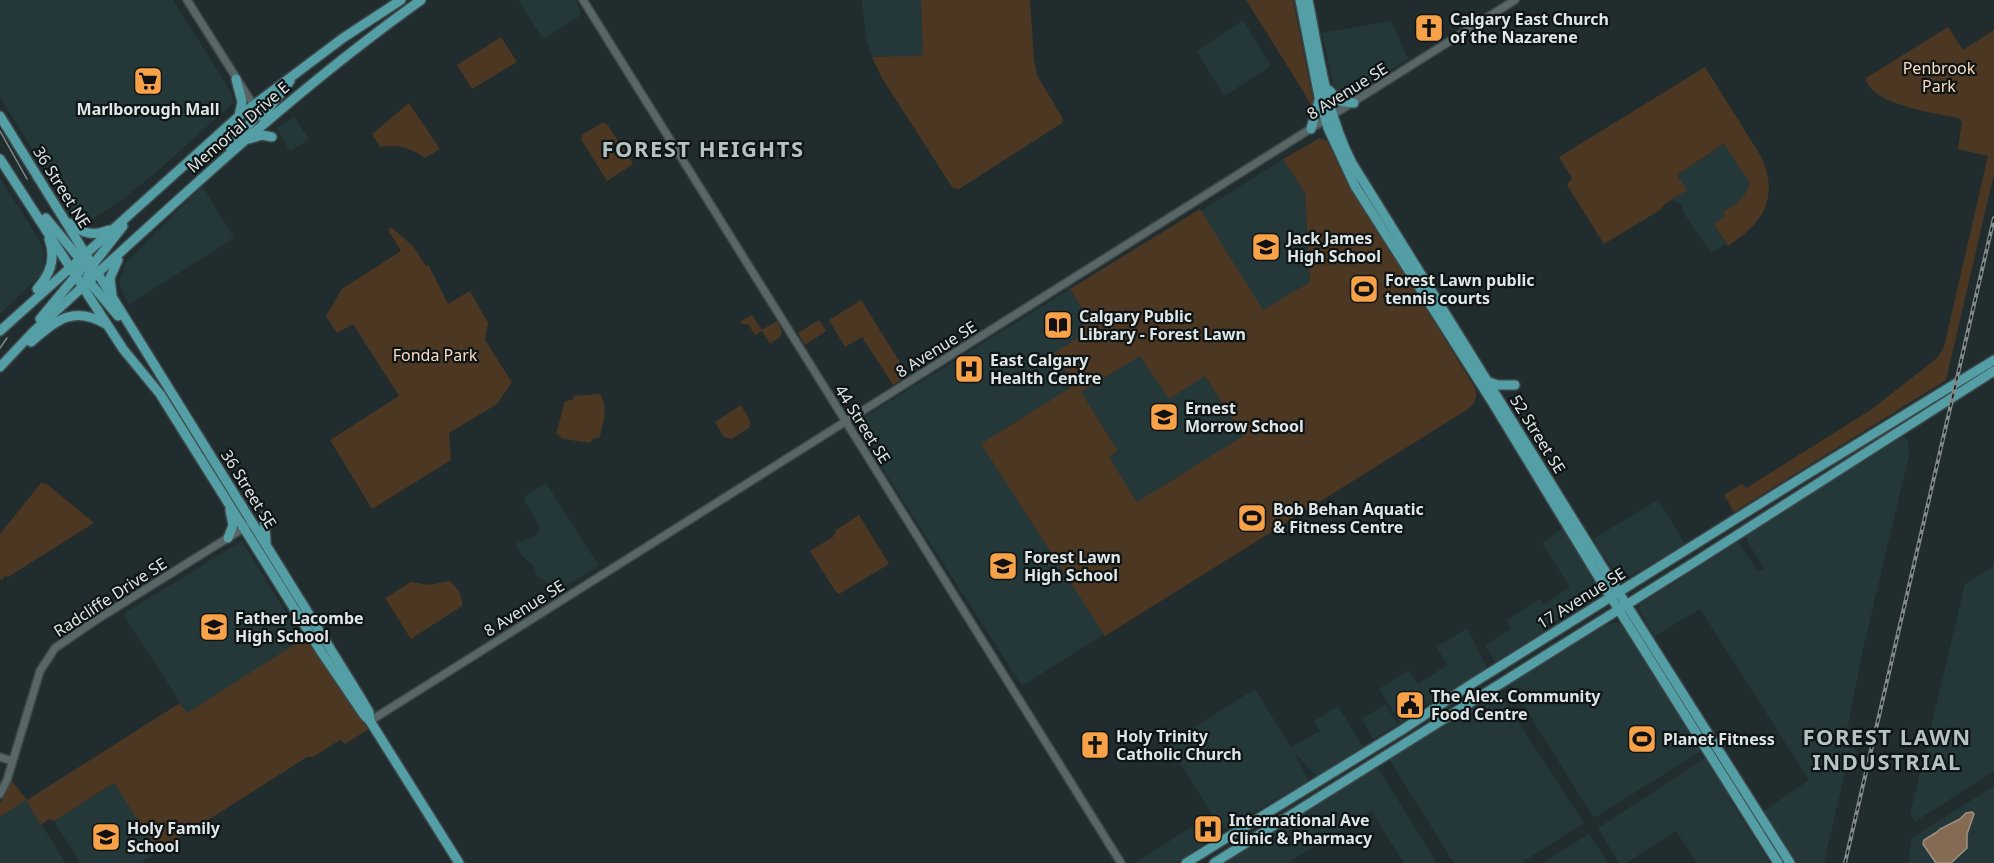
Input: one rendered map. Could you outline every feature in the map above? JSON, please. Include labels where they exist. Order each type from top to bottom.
[{"type":"main road","name":"Memorial Drive E","points":[[85,270],[115,228],[239,116],[302,68],[401,0]]},
{"type":"main road","name":"Memorial Drive E","points":[[85,270],[122,252],[244,141],[261,118],[421,0]]},
{"type":"main road","name":"52 Street SE","points":[[1300,0],[1319,97],[1362,180],[1489,382],[1622,607],[1778,863]]},
{"type":"main road","name":"52 Street SE","points":[[1308,0],[1326,86],[1332,139],[1355,186],[1615,594]]},
{"type":"main road","points":[[205,176],[261,118],[302,68]]},
{"type":"main road","points":[[236,79],[242,102],[239,116]]},
{"type":"main road","points":[[1326,86],[1339,101],[1354,103]]},
{"type":"main road","points":[[1319,97],[1309,131],[1322,133],[1332,139]]},
{"type":"main road","name":"36 Street NE","points":[[0,116],[65,220],[85,270]]},
{"type":"main road","points":[[244,141],[262,135],[273,137]]},
{"type":"main road","points":[[0,159],[41,220],[85,270]]},
{"type":"main road","points":[[34,210],[45,217],[129,326]]},
{"type":"main road","points":[[0,367],[33,333],[135,210]]},
{"type":"main road","points":[[0,331],[45,281],[52,263],[52,249],[41,220]]},
{"type":"main road","points":[[65,220],[78,230],[90,234],[115,228]]},
{"type":"main road","points":[[112,297],[110,278],[122,252]]},
{"type":"main road","points":[[19,312],[85,270]]},
{"type":"main road","name":"36 Street SE","points":[[85,270],[112,297],[322,653],[363,715],[370,721],[459,863]]},
{"type":"main road","name":"36 Street SE","points":[[85,270],[108,326],[135,365],[160,394],[228,502],[267,547],[369,712],[370,721]]},
{"type":"main road","points":[[7,359],[16,355],[48,328],[73,315],[81,314],[95,318],[108,326]]},
{"type":"main road","name":"17 Avenue SE","points":[[1186,863],[1994,360]]},
{"type":"main road","name":"17 Avenue SE","points":[[1214,863],[1994,371]]},
{"type":"main road","points":[[1489,382],[1498,385],[1515,385]]},
{"type":"main road","points":[[228,502],[233,525],[228,538]]},
{"type":"main road","points":[[264,516],[263,529],[267,547]]},
{"type":"main road","name":"52 Street SE","points":[[1622,607],[1790,863]]},
{"type":"street","points":[[187,0],[261,118]]},
{"type":"street","name":"44 Street SE","points":[[583,0],[1121,863]]},
{"type":"street","name":"8 Avenue SE","points":[[370,721],[1515,0]]},
{"type":"street","name":"Radcliffe Drive SE","points":[[0,794],[6,769],[12,761],[40,671],[45,660],[55,648],[248,525]]},
{"type":"street","points":[[0,757],[12,761]]},
{"type":"shaded area","points":[[0,0],[173,0],[231,92],[234,102],[122,200],[87,222],[79,224],[0,97]]},
{"type":"shaded area","points":[[518,0],[576,0],[581,15],[543,39]]},
{"type":"shaded area","points":[[862,0],[921,0],[923,55],[872,57],[866,37]]},
{"type":"shaded area","points":[[1243,20],[1271,66],[1224,96],[1197,51]]},
{"type":"shaded area","points":[[1391,21],[1408,59],[1352,94],[1342,96],[1335,91],[1322,33]]},
{"type":"shaded area","points":[[294,117],[309,139],[290,151],[276,128]]},
{"type":"shaded area","points":[[1725,144],[1750,183],[1747,193],[1741,200],[1723,212],[1725,216],[1714,224],[1726,244],[1711,253],[1685,215],[1682,205],[1672,200],[1686,190],[1677,175]]},
{"type":"shaded area","name":"Jack James High School","points":[[1283,159],[1305,193],[1310,282],[1263,311],[1201,211]]},
{"type":"shaded area","points":[[0,178],[43,246],[45,271],[0,314]]},
{"type":"shaded area","points":[[202,186],[234,238],[128,305],[119,283],[125,264]]},
{"type":"shaded area","points":[[1070,289],[1087,318],[1082,328],[1085,333],[1071,374],[1073,378],[1070,388],[982,443],[1104,634],[1022,686],[861,435],[861,419]]},
{"type":"shaded area","name":"Ernest Morrow School","points":[[1140,356],[1205,376],[1243,436],[1137,502],[1109,457],[1118,452],[1081,392]]},
{"type":"shaded area","points":[[1905,437],[1908,442],[1909,455],[1864,645],[1846,734],[1857,753],[1846,767],[1824,863],[1796,863],[1764,811],[1809,780],[1700,609],[1655,636],[1639,610],[1640,604],[1738,542],[1758,571],[1764,569],[1748,542],[1746,537],[1748,533]]},
{"type":"shaded area","points":[[546,483],[599,566],[558,590],[536,575],[533,565],[522,556],[515,544],[537,535],[540,527],[523,498]]},
{"type":"shaded area","points":[[1658,500],[1685,544],[1627,578],[1618,577],[1593,539]]},
{"type":"shaded area","points":[[1563,528],[1602,590],[1598,597],[1555,622],[1495,662],[1485,645],[1511,629],[1506,620],[1540,599],[1544,605],[1570,587],[1542,543]]},
{"type":"shaded area","name":"Father Lacombe High School","points":[[242,541],[303,640],[187,713],[123,614]]},
{"type":"shaded area","points":[[1994,566],[1994,771],[1916,821],[1910,815],[1965,584]]},
{"type":"shaded area","points":[[1620,623],[1701,751],[1594,818],[1510,684],[1606,625]]},
{"type":"shaded area","points":[[1467,628],[1487,668],[1424,706],[1401,723],[1379,689],[1409,670],[1418,684],[1447,665],[1437,647]]},
{"type":"shaded area","points":[[1255,689],[1291,747],[1320,731],[1315,723],[1316,720],[1338,706],[1363,747],[1316,776],[1294,752],[1308,780],[1303,784],[1225,829],[1215,817],[1222,832],[1176,863],[1135,863],[1212,814],[1168,744]]},
{"type":"shaded area","points":[[1499,692],[1584,823],[1521,863],[1454,863],[1389,759]]},
{"type":"shaded area","points":[[1385,704],[1398,725],[1373,739],[1362,719]]},
{"type":"shaded area","points":[[1705,758],[1770,863],[1697,863],[1676,831],[1626,863],[1619,863],[1598,828]]},
{"type":"shaded area","points":[[1377,766],[1437,863],[1404,863],[1371,811],[1288,863],[1222,863]]},
{"type":"shaded area","name":"Holy Family School","points":[[114,783],[158,852],[141,863],[79,863],[54,821]]},
{"type":"shaded area","points":[[1994,786],[1994,863],[1908,863],[1910,839]]},
{"type":"shaded area","points":[[26,800],[66,863],[0,863],[0,817]]},
{"type":"shaded area","points":[[1966,813],[1974,814],[1967,834],[1967,848],[1951,863],[1936,863],[1923,844],[1924,840],[1960,819]]},
{"type":"shaded area","points":[[1589,834],[1608,863],[1542,863]]},
{"type":"green space","points":[[921,0],[1030,0],[1037,75],[1063,119],[1062,123],[959,189],[953,188],[950,184],[882,78],[872,57],[923,55]]},
{"type":"green space","points":[[1246,0],[1293,0],[1314,112],[1303,91]]},
{"type":"green space","name":"Penbrook Park","points":[[1948,27],[1963,50],[1994,30],[1994,174],[1946,380],[1734,512],[1724,495],[1742,484],[1746,488],[1872,409],[1937,358],[1944,347],[1988,156],[1958,149],[1962,122],[1958,118],[1891,101],[1870,87],[1866,78]]},
{"type":"green space","points":[[501,37],[517,62],[472,89],[457,65]]},
{"type":"green space","points":[[1705,67],[1762,158],[1769,186],[1765,209],[1750,228],[1728,246],[1714,224],[1725,216],[1723,212],[1743,197],[1750,183],[1724,144],[1677,175],[1687,190],[1665,204],[1660,210],[1604,244],[1567,185],[1572,178],[1559,157]]},
{"type":"green space","points":[[409,103],[440,149],[425,158],[404,148],[380,147],[372,134]]},
{"type":"green space","points":[[602,123],[607,124],[633,164],[607,181],[581,139],[582,135]]},
{"type":"green space","points":[[1320,138],[1327,141],[1345,178],[1475,388],[1475,400],[1468,409],[1105,636],[982,443],[1070,388],[1073,378],[1054,353],[1085,333],[1082,329],[1087,317],[1070,289],[1200,209],[1263,310],[1310,282],[1305,193],[1283,159]],"holes":[[[1140,356],[1169,399],[1205,376],[1243,436],[1137,502],[1109,457],[1118,451],[1081,392]]]},
{"type":"green space","name":"Fonda Park","points":[[391,227],[413,246],[426,266],[428,265],[448,304],[470,291],[488,323],[485,340],[512,382],[497,404],[449,433],[451,460],[372,509],[330,440],[399,396],[353,324],[337,333],[326,316],[342,289],[401,251],[388,230]]},
{"type":"green space","points":[[861,300],[908,375],[893,385],[862,337],[845,347],[829,320]]},
{"type":"green space","points":[[752,315],[762,330],[777,321],[782,332],[780,337],[770,344],[762,331],[755,335],[748,324],[741,324],[741,321]]},
{"type":"green space","points":[[819,320],[826,331],[805,345],[798,333]]},
{"type":"green space","points":[[600,394],[605,410],[600,437],[593,439],[590,443],[564,439],[556,434],[565,401],[572,400],[574,396]]},
{"type":"green space","points":[[741,405],[750,421],[750,427],[732,439],[724,437],[715,422]]},
{"type":"green space","points":[[41,483],[47,484],[94,523],[8,577],[5,576],[2,580],[0,579],[0,534]]},
{"type":"green space","points":[[859,515],[889,564],[839,594],[810,551],[833,537],[836,530]]},
{"type":"green space","points":[[449,581],[459,592],[462,606],[411,639],[385,598],[411,582],[429,585]]},
{"type":"green space","points":[[308,636],[369,729],[345,744],[340,740],[313,757],[307,757],[158,852],[114,783],[54,821],[49,819],[41,825],[26,800],[0,817],[0,803],[12,781],[27,800],[180,703],[187,713]]},
{"type":"tram line","points":[[0,131],[27,179]]},
{"type":"tram line","points":[[0,348],[7,338]]},
{"type":"railway","points":[[1845,863],[1994,218]]},
{"type":"place","name":"Calgary East Church of the Nazarene","points":[[1429,28]]},
{"type":"place","name":"Marlborough Mall","points":[[148,81]]},
{"type":"place","name":"Jack James High School","points":[[1266,247]]},
{"type":"place","name":"Forest Lawn public tennis courts","points":[[1364,289]]},
{"type":"place","name":"Calgary Public Library - Forest Lawn","points":[[1058,325]]},
{"type":"place","name":"East Calgary Health Centre","points":[[969,369]]},
{"type":"place","name":"Ernest Morrow School","points":[[1164,417]]},
{"type":"place","name":"Bob Behan Aquatic & Fitness Centre","points":[[1252,518]]},
{"type":"place","name":"Forest Lawn High School","points":[[1003,566]]},
{"type":"place","name":"Father Lacombe High School","points":[[214,627]]},
{"type":"place","name":"The Alex. Community Food Centre","points":[[1410,705]]},
{"type":"place","name":"Planet Fitness","points":[[1642,739]]},
{"type":"place","name":"Holy Trinity Catholic Church","points":[[1095,745]]},
{"type":"place","name":"International Ave Clinic & Pharmacy","points":[[1208,829]]},
{"type":"place","name":"Holy Family School","points":[[106,837]]},
{"type":"district","name":"FOREST HEIGHTS","points":[[703,149]]},
{"type":"district","name":"FOREST LAWN INDUSTRIAL","points":[[1887,750]]}]
